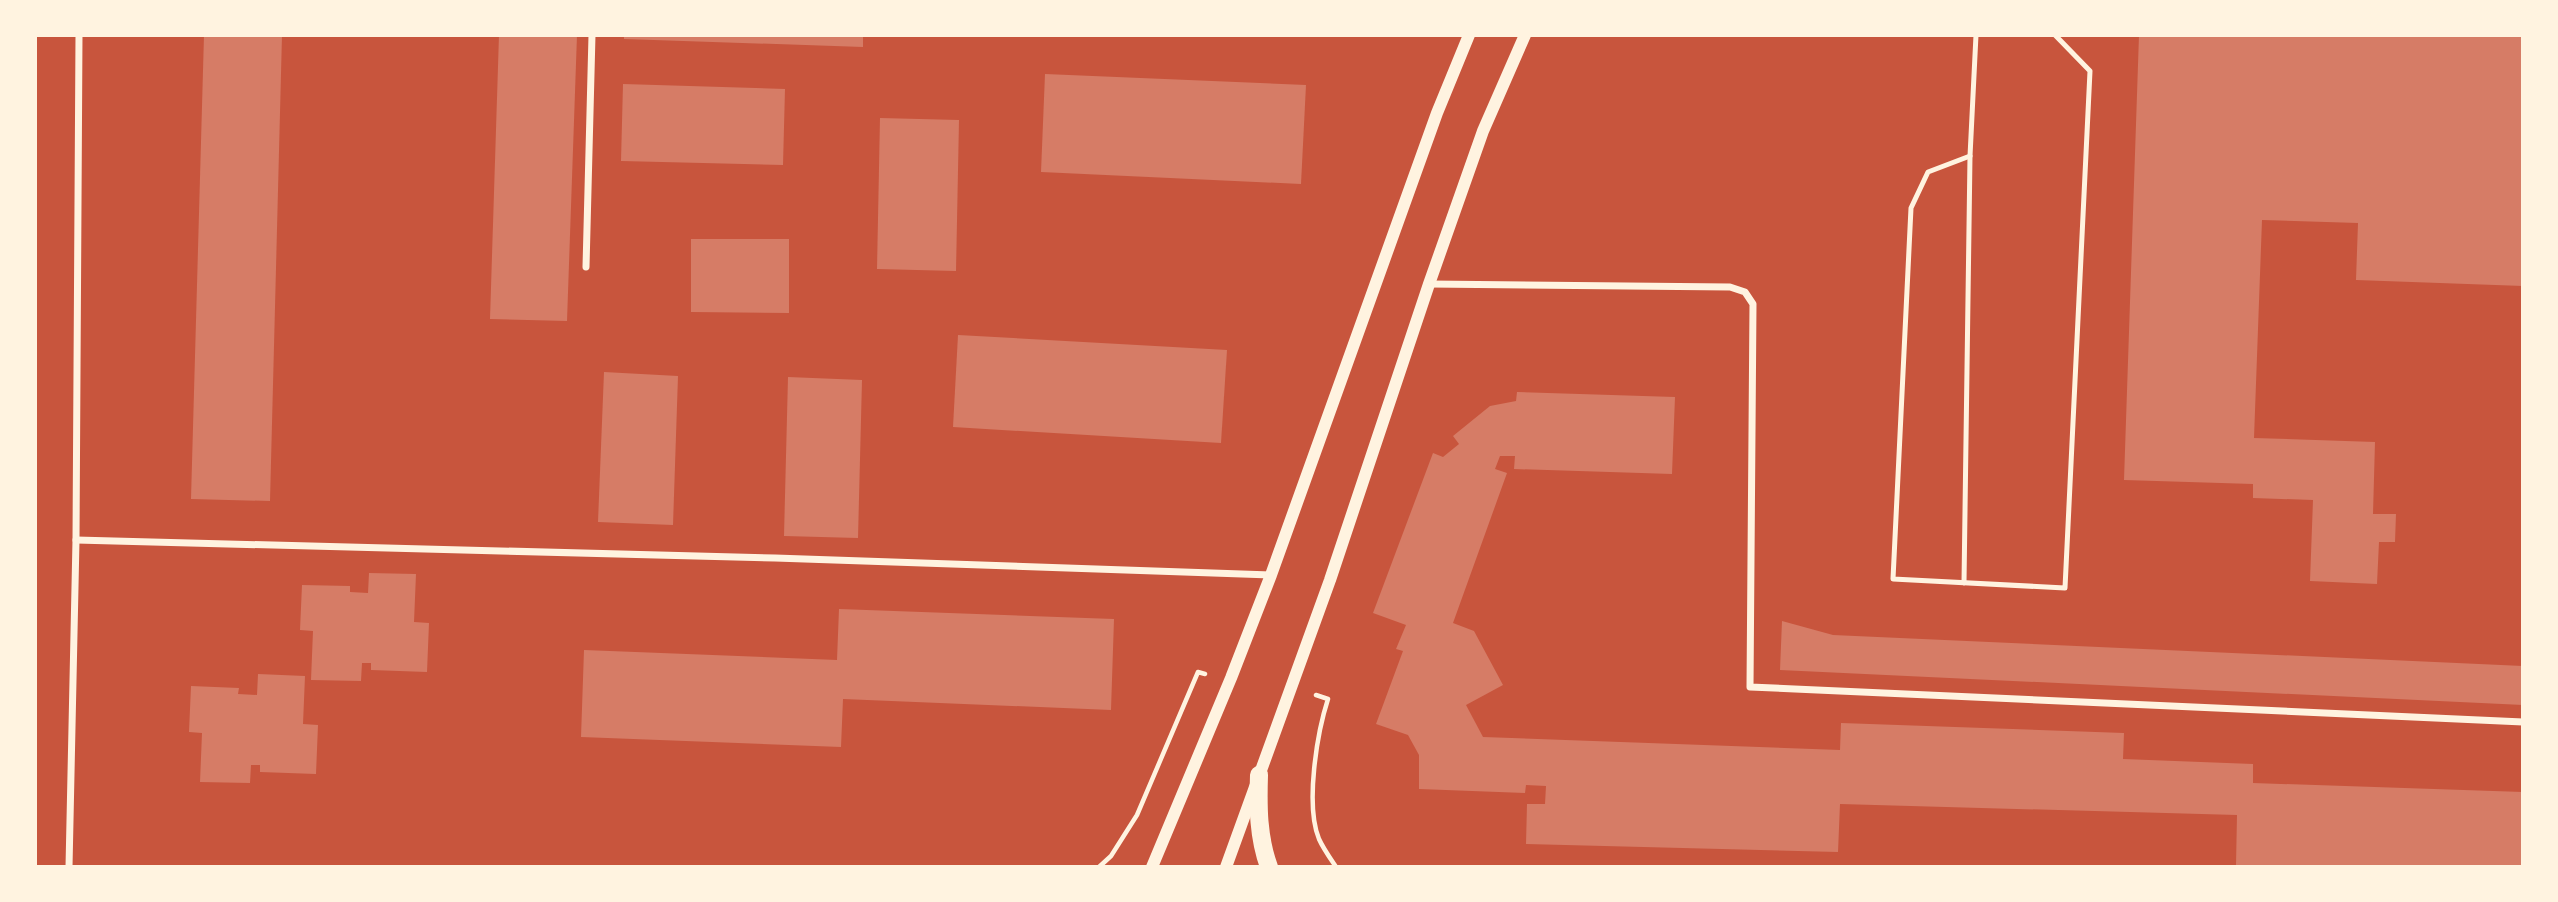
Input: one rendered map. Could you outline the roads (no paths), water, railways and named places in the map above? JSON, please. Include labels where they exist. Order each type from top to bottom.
[{"type":"main road","points":[[1259,775],[1258,812],[1262,848],[1269,867]]},
{"type":"street","points":[[69,867],[76,540],[79,35]]},
{"type":"street","points":[[586,267],[592,35]]},
{"type":"street","points":[[1152,867],[1271,575],[1437,113],[1469,35]]},
{"type":"street","points":[[1226,867],[1330,580],[1483,131],[1525,35]]},
{"type":"street","points":[[1429,284],[1730,287],[1745,292],[1753,304],[1750,687],[2523,722]]},
{"type":"street","points":[[76,540],[803,559],[1271,575]]},
{"type":"lane","points":[[1964,583],[1970,156],[1976,35]]},
{"type":"lane","points":[[1970,156],[1928,172],[1911,208],[1893,579],[2065,588],[2090,71],[2055,35]]}]
